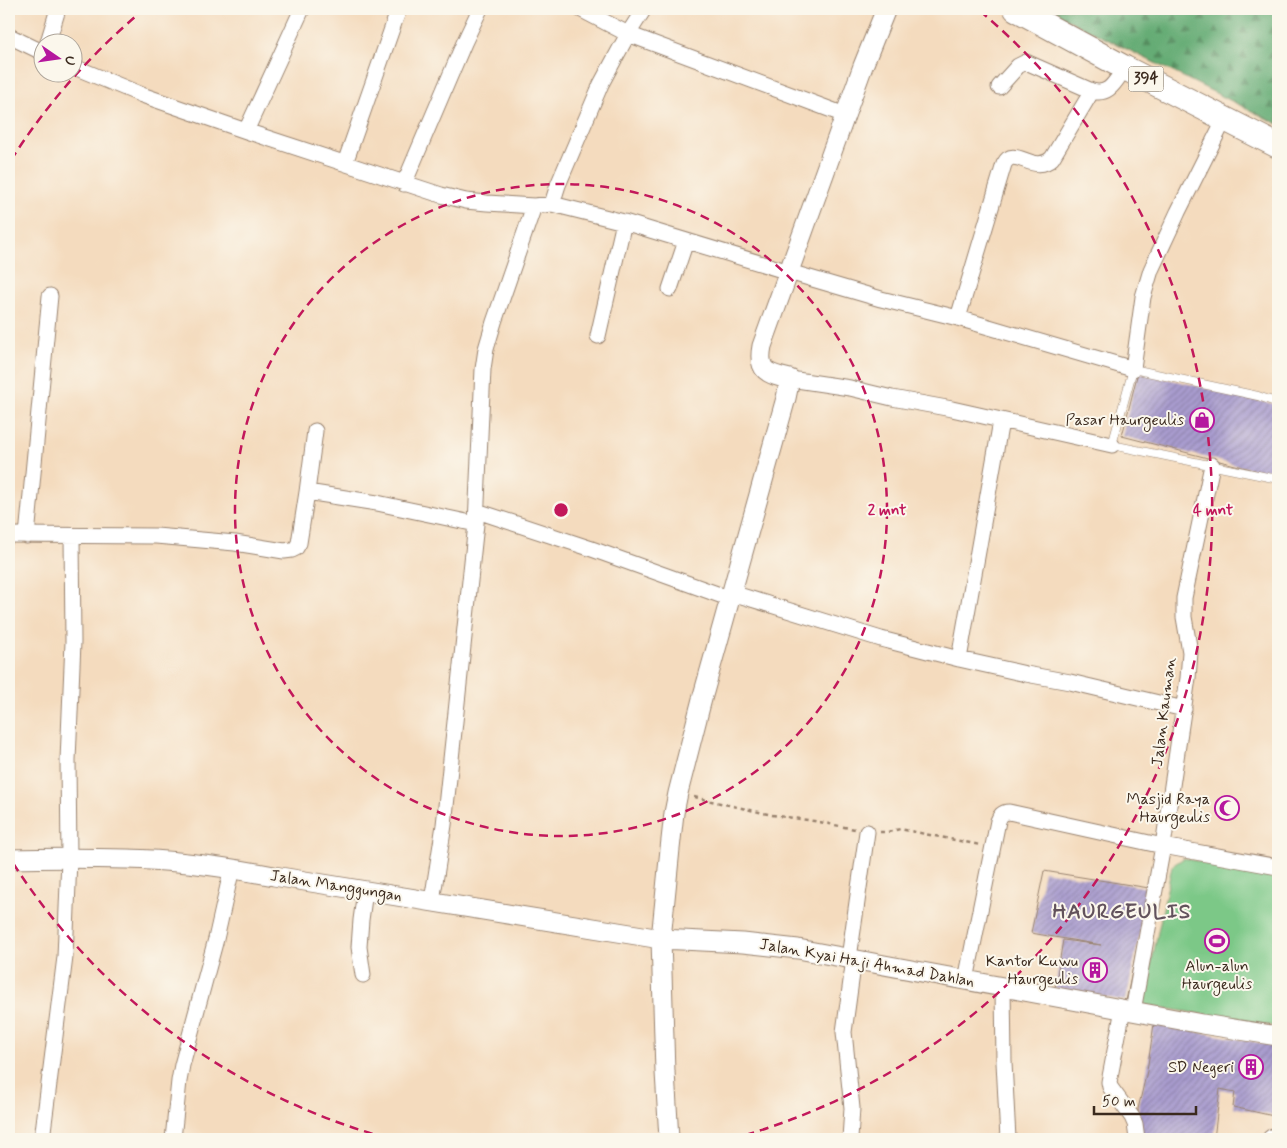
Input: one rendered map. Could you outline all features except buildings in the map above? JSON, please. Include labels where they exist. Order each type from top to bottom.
[{"type":"main road","name":"394","points":[[1016,9],[1224,120],[1278,146]]},
{"type":"street","points":[[51,32],[58,9]]},
{"type":"street","points":[[246,131],[302,9]]},
{"type":"street","points":[[345,163],[397,15],[396,9]]},
{"type":"street","points":[[404,184],[480,9]]},
{"type":"street","points":[[580,9],[628,34],[845,115]]},
{"type":"street","points":[[552,204],[558,185],[601,84],[644,9]]},
{"type":"street","points":[[886,9],[863,66],[762,346],[760,355],[761,365],[772,375],[850,388],[1112,445]]},
{"type":"street","points":[[9,36],[32,47]]},
{"type":"street","points":[[999,87],[1018,66],[1026,62],[1092,91],[1098,93],[1105,92],[1125,68]]},
{"type":"street","points":[[82,70],[142,95],[404,184],[442,195],[466,201],[534,206],[552,204],[624,222],[881,299],[958,318],[1133,369],[1143,297],[1151,270],[1224,120]]},
{"type":"street","points":[[958,318],[1006,158],[1014,156],[1036,164],[1048,162],[1092,91]]},
{"type":"street","points":[[432,901],[445,816],[476,518],[482,378],[486,349],[534,206]]},
{"type":"street","points":[[598,336],[624,222]]},
{"type":"street","points":[[670,289],[686,241]]},
{"type":"street","points":[[27,536],[50,296]]},
{"type":"street","points":[[669,1139],[661,939],[678,793],[790,379]]},
{"type":"street","points":[[959,659],[1001,421]]},
{"type":"street","points":[[9,535],[156,536],[235,543],[284,551],[292,550],[299,543],[315,431]]},
{"type":"street","name":"Jalan Kauman","points":[[1137,1139],[1132,1117],[1110,1087],[1109,1082],[1128,1010],[1163,846],[1190,662],[1184,617],[1184,598],[1212,465]]},
{"type":"street","points":[[307,492],[476,518],[589,548],[732,596],[881,639],[959,659],[1070,682],[1184,709]]},
{"type":"street","points":[[42,1139],[65,957],[69,859],[68,760],[73,642],[72,536]]},
{"type":"street","points":[[966,980],[998,822],[1004,812],[1163,846],[1278,867]]},
{"type":"street","points":[[850,1139],[852,1099],[844,1032],[851,958],[867,832]]},
{"type":"street","name":"Jalan Manggungan","points":[[9,858],[137,860],[232,868],[661,939]]},
{"type":"street","points":[[173,1139],[182,1065],[216,939],[232,868]]},
{"type":"street","points":[[363,975],[359,947],[365,890]]},
{"type":"street","name":"Jalan Kyai Haji Ahmad Dahlan","points":[[661,939],[743,943],[798,949],[1202,1024],[1278,1036]]},
{"type":"street","points":[[1003,987],[1008,1139]]},
{"type":"street","points":[[1272,1139],[1278,1136]]},
{"type":"lane","points":[[1278,403],[1258,396],[1133,369],[1112,445],[1278,479]]},
{"type":"path","points":[[678,793],[772,815],[867,832],[888,832],[900,829],[993,847]]},
{"type":"green space","points":[[1046,9],[1278,9],[1278,124]]},
{"type":"green space","name":"Alun-alun Haurgeulis","points":[[1184,858],[1278,880],[1278,1027],[1143,1003],[1172,866]]},
{"type":"place","name":"Pasar Haurgeulis","points":[[1202,420]]},
{"type":"place","name":"Masjid Raya Haurgeulis","points":[[1227,808]]},
{"type":"place","name":"Alun-alun Haurgeulis","points":[[1217,941]]},
{"type":"place","name":"Kantor Kuwu Haurgeulis","points":[[1095,970]]},
{"type":"place","name":"SD Negeri","points":[[1251,1067]]},
{"type":"district","name":"HAURGEULIS","points":[[1122,912]]}]
